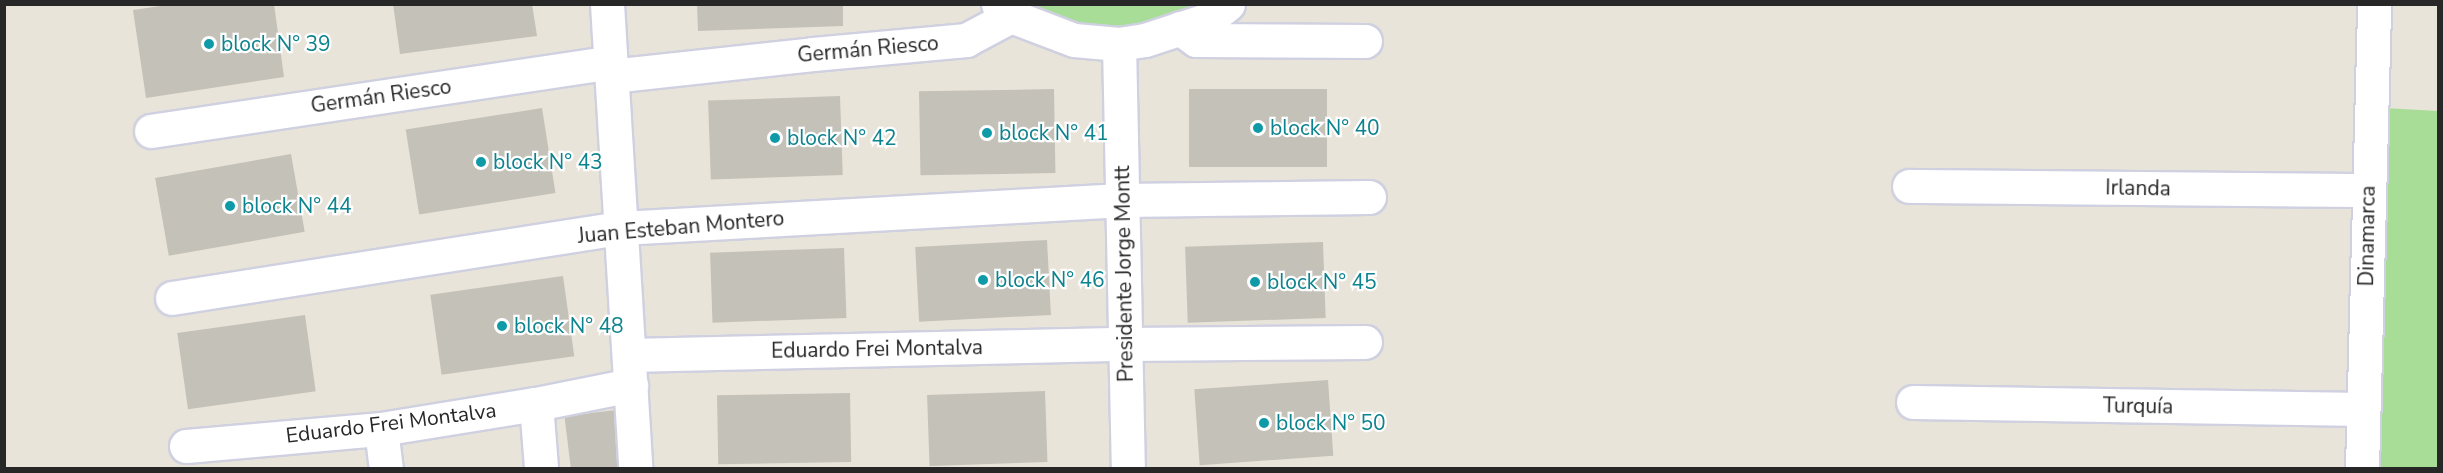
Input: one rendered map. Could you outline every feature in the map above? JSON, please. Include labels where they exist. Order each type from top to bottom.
[{"type":"street","points":[[607,4],[635,468]]},
{"type":"street","points":[[1005,10],[1074,40],[1119,44],[1145,40],[1209,19],[1228,4]]},
{"type":"street","name":"Dinamarca","points":[[2362,468],[2367,190],[2374,4]]},
{"type":"street","name":"Germán Riesco","points":[[151,130],[611,69],[966,40],[1005,10]]},
{"type":"street","points":[[1180,28],[1196,40],[1365,41]]},
{"type":"street","name":"Presidente Jorge Montt","points":[[1119,44],[1128,468]]},
{"type":"street","name":"Irlanda","points":[[1909,186],[2367,190]]},
{"type":"street","name":"Juan Esteban Montero","points":[[172,298],[621,228],[1122,200],[1369,197]]},
{"type":"street","name":"Eduardo Frei Montalva","points":[[186,446],[381,429],[536,404],[630,370],[1125,344],[1365,342]]},
{"type":"street","name":"Turquía","points":[[1912,402],[2363,409]]},
{"type":"street","points":[[536,404],[542,468]]},
{"type":"street","points":[[381,429],[386,468]]},
{"type":"green space","points":[[1004,5],[1213,5],[1139,34],[1072,33]]},
{"type":"green space","points":[[2384,108],[2438,111],[2438,468],[2374,468]]},
{"type":"building","name":"block N° 39","points":[[174,4],[274,4],[284,77],[146,98],[133,10]]},
{"type":"building","points":[[393,4],[532,4],[537,36],[400,54]]},
{"type":"building","points":[[697,4],[843,4],[843,26],[698,31]]},
{"type":"building","name":"block N° 41","points":[[1054,89],[1055,173],[920,175],[919,91]]},
{"type":"building","name":"block N° 40","points":[[1189,89],[1327,89],[1327,167],[1189,167]]},
{"type":"building","name":"block N° 42","points":[[840,96],[843,175],[711,180],[708,101]]},
{"type":"building","name":"block N° 43","points":[[542,108],[555,193],[419,215],[406,130]]},
{"type":"building","name":"block N° 44","points":[[291,154],[305,232],[169,256],[155,178]]},
{"type":"building","name":"block N° 46","points":[[1047,240],[1051,315],[919,322],[915,247]]},
{"type":"building","name":"block N° 45","points":[[1323,242],[1326,318],[1188,323],[1185,247]]},
{"type":"building","points":[[844,248],[846,318],[713,323],[710,253]]},
{"type":"building","name":"block N° 48","points":[[563,276],[574,356],[442,375],[430,295]]},
{"type":"building","points":[[305,315],[316,391],[188,409],[177,333]]},
{"type":"building","name":"block N° 50","points":[[1328,380],[1333,456],[1200,465],[1194,389]]},
{"type":"building","points":[[1045,391],[1047,462],[930,466],[927,395]]},
{"type":"building","points":[[850,393],[851,462],[718,464],[717,395]]},
{"type":"building","points":[[624,409],[631,468],[571,468],[564,416]]},
{"type":"place","name":"block N° 39","points":[[209,44]]},
{"type":"place","name":"block N° 40","points":[[1258,128]]},
{"type":"place","name":"block N° 41","points":[[987,133]]},
{"type":"place","name":"block N° 42","points":[[775,138]]},
{"type":"place","name":"block N° 43","points":[[481,162]]},
{"type":"place","name":"block N° 44","points":[[230,206]]},
{"type":"place","name":"block N° 46","points":[[983,280]]},
{"type":"place","name":"block N° 45","points":[[1255,282]]},
{"type":"place","name":"block N° 48","points":[[502,326]]},
{"type":"place","name":"block N° 50","points":[[1264,423]]}]
